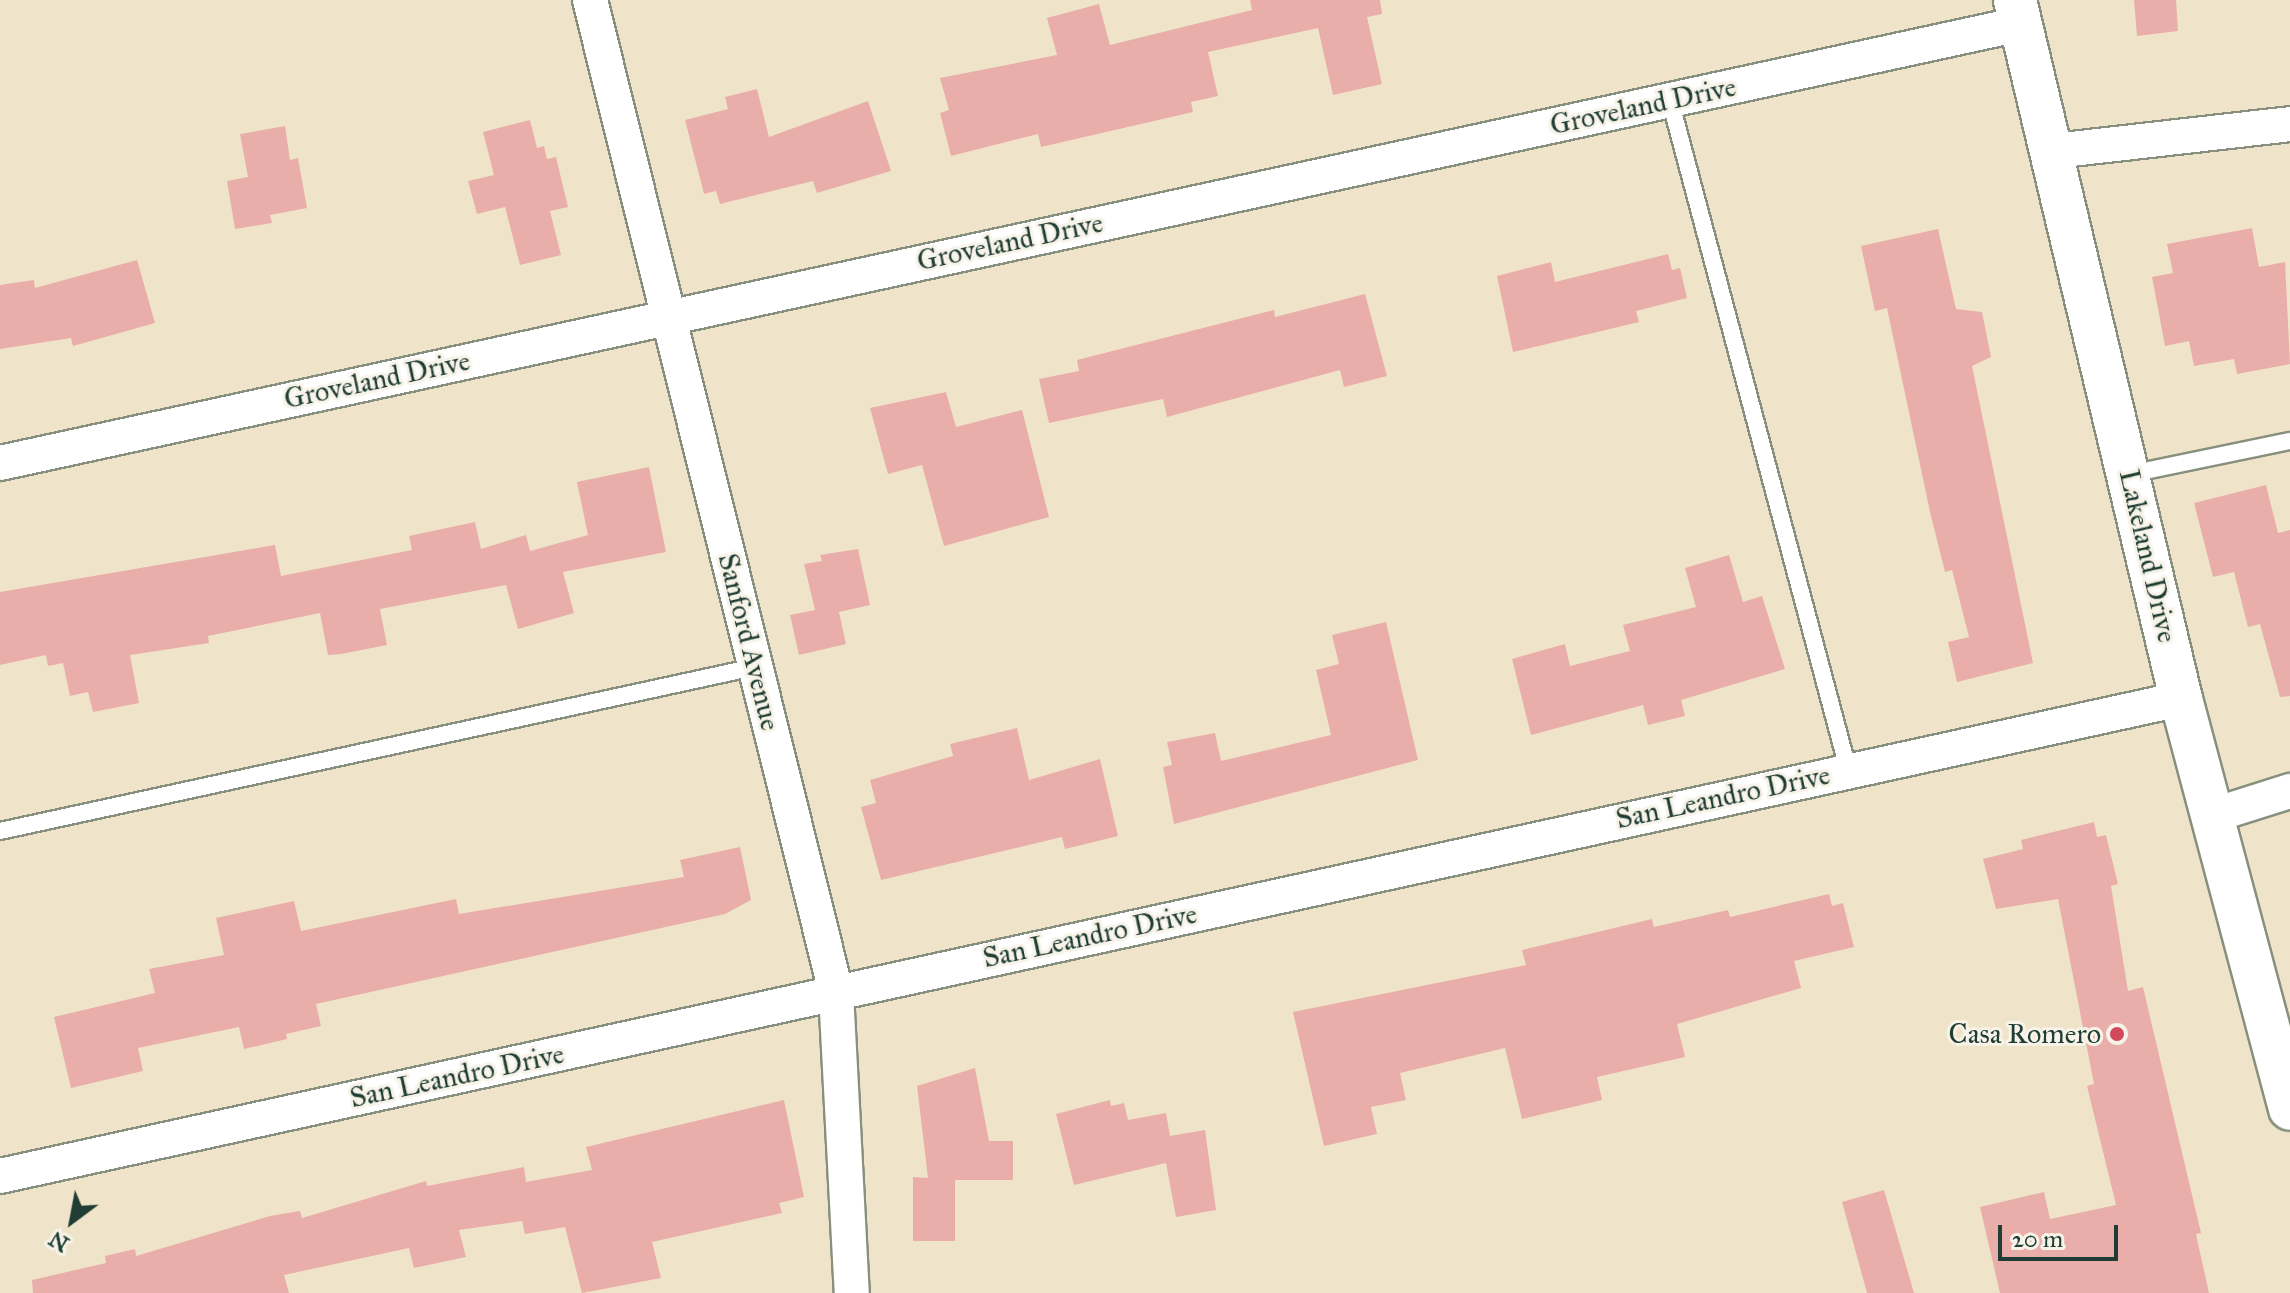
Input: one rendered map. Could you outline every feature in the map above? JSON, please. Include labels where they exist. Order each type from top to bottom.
[{"type":"street","name":"Sanford Avenue","points":[[590,0],[836,992],[852,1293]]},
{"type":"street","name":"Groveland Drive","points":[[0,463],[1670,100],[2018,12]]},
{"type":"street","name":"Lakeland Drive","points":[[2018,12],[2054,151],[2181,699],[2290,1109]]},
{"type":"street","points":[[2054,151],[2290,124]]},
{"type":"street","name":"San Leandro Drive","points":[[0,1176],[1848,769],[2181,699]]},
{"type":"street","points":[[2214,815],[2290,791]]},
{"type":"lane","points":[[1670,100],[1848,769]]},
{"type":"lane","points":[[2130,474],[2290,441]]},
{"type":"lane","points":[[0,831],[755,667]]},
{"type":"building","points":[[1250,0],[1380,0],[1382,14],[1367,17],[1382,84],[1333,95],[1318,28],[1208,52],[1218,96],[1191,102],[1193,112],[1041,147],[1038,134],[951,156],[940,113],[949,110],[940,78],[1057,55],[1047,18],[1099,4],[1110,45],[1252,10]]},
{"type":"building","points":[[2134,0],[2176,0],[2178,31],[2137,36]]},
{"type":"building","points":[[757,89],[769,137],[868,101],[891,171],[817,193],[813,181],[720,204],[716,191],[704,194],[685,120],[728,109],[725,97]]},
{"type":"building","points":[[530,120],[537,148],[544,146],[547,159],[556,157],[568,207],[550,211],[561,255],[520,265],[505,207],[477,214],[468,181],[494,175],[483,132]]},
{"type":"building","points":[[285,126],[290,160],[298,158],[307,208],[270,215],[272,223],[235,229],[227,181],[248,177],[240,134]]},
{"type":"building","points":[[2252,228],[2259,267],[2285,262],[2290,364],[2237,374],[2234,359],[2194,366],[2189,341],[2165,346],[2152,277],[2173,273],[2167,244]]},
{"type":"building","points":[[1938,229],[1956,309],[1982,312],[1991,357],[1972,366],[2033,663],[1957,682],[1948,642],[1969,637],[1952,570],[1945,572],[1930,512],[1887,308],[1875,311],[1861,246]]},
{"type":"building","points":[[1668,254],[1672,270],[1680,268],[1687,298],[1636,311],[1639,322],[1513,352],[1497,276],[1551,262],[1555,282]]},
{"type":"building","points":[[137,260],[155,323],[73,346],[71,338],[0,349],[0,285],[34,280],[35,288]]},
{"type":"building","points":[[1365,294],[1387,376],[1344,387],[1340,370],[1167,417],[1163,399],[1049,423],[1039,379],[1079,371],[1077,360],[1274,310],[1275,317]]},
{"type":"building","points":[[946,392],[956,427],[1022,410],[1049,517],[944,546],[922,465],[888,474],[870,408]]},
{"type":"building","points":[[649,467],[666,552],[563,572],[574,613],[518,629],[506,585],[380,609],[387,645],[341,654],[328,655],[320,613],[208,636],[209,643],[130,655],[139,703],[93,712],[88,692],[70,696],[63,663],[48,666],[46,655],[0,665],[0,592],[275,545],[281,576],[412,550],[409,536],[475,522],[481,549],[526,535],[530,551],[588,535],[577,482]]},
{"type":"building","points":[[2266,485],[2278,533],[2290,530],[2290,696],[2280,697],[2260,624],[2248,627],[2234,572],[2213,577],[2194,503]]},
{"type":"building","points":[[858,549],[870,605],[839,612],[846,644],[799,655],[790,615],[815,610],[804,564],[822,561],[820,555]]},
{"type":"building","points":[[1729,555],[1743,602],[1762,596],[1785,669],[1681,700],[1685,716],[1648,725],[1643,705],[1531,735],[1512,659],[1565,644],[1570,666],[1630,651],[1623,625],[1696,607],[1685,568]]},
{"type":"building","points":[[1386,622],[1418,760],[1174,824],[1163,767],[1172,765],[1167,742],[1215,733],[1221,761],[1331,735],[1316,670],[1339,664],[1332,635]]},
{"type":"building","points":[[1017,728],[1029,780],[1100,759],[1118,836],[1065,849],[1062,837],[881,880],[861,807],[876,803],[870,780],[953,756],[950,744]]},
{"type":"building","points":[[2094,822],[2097,837],[2106,835],[2118,884],[2111,886],[2128,991],[2143,987],[2201,1233],[2196,1234],[2209,1293],[2000,1293],[1980,1207],[2044,1192],[2050,1219],[2116,1205],[2087,1086],[2094,1084],[2058,899],[1996,909],[1983,859],[2023,849],[2021,840]]},
{"type":"building","points":[[740,847],[751,900],[725,914],[316,1004],[321,1026],[286,1034],[287,1039],[244,1049],[239,1027],[138,1048],[143,1071],[71,1088],[54,1017],[155,993],[149,969],[224,955],[216,918],[294,901],[301,931],[456,899],[459,914],[684,877],[680,860]]},
{"type":"building","points":[[1829,894],[1832,906],[1843,903],[1854,947],[1794,961],[1801,988],[1677,1024],[1685,1057],[1597,1077],[1602,1100],[1522,1119],[1505,1048],[1400,1073],[1406,1100],[1371,1107],[1377,1134],[1324,1146],[1293,1012],[1526,965],[1522,950],[1652,919],[1654,927],[1728,910],[1730,917]]},
{"type":"building","points":[[975,1068],[989,1141],[1013,1141],[1013,1180],[955,1180],[955,1241],[913,1241],[913,1177],[928,1178],[917,1086]]},
{"type":"building","points":[[784,1100],[804,1197],[779,1203],[782,1213],[652,1242],[661,1278],[582,1293],[565,1227],[525,1234],[522,1221],[459,1230],[466,1257],[414,1268],[409,1248],[284,1275],[289,1293],[33,1293],[32,1280],[106,1263],[105,1256],[135,1249],[136,1256],[270,1216],[300,1211],[302,1218],[426,1181],[427,1186],[524,1167],[526,1182],[592,1170],[586,1147]]},
{"type":"building","points":[[1110,1100],[1111,1106],[1124,1103],[1128,1120],[1166,1113],[1170,1136],[1205,1130],[1216,1210],[1176,1217],[1166,1163],[1074,1185],[1056,1114]]},
{"type":"building","points":[[1884,1190],[1914,1293],[1867,1293],[1842,1202]]},
{"type":"place","name":"Casa Romero","points":[[2117,1034]]}]
